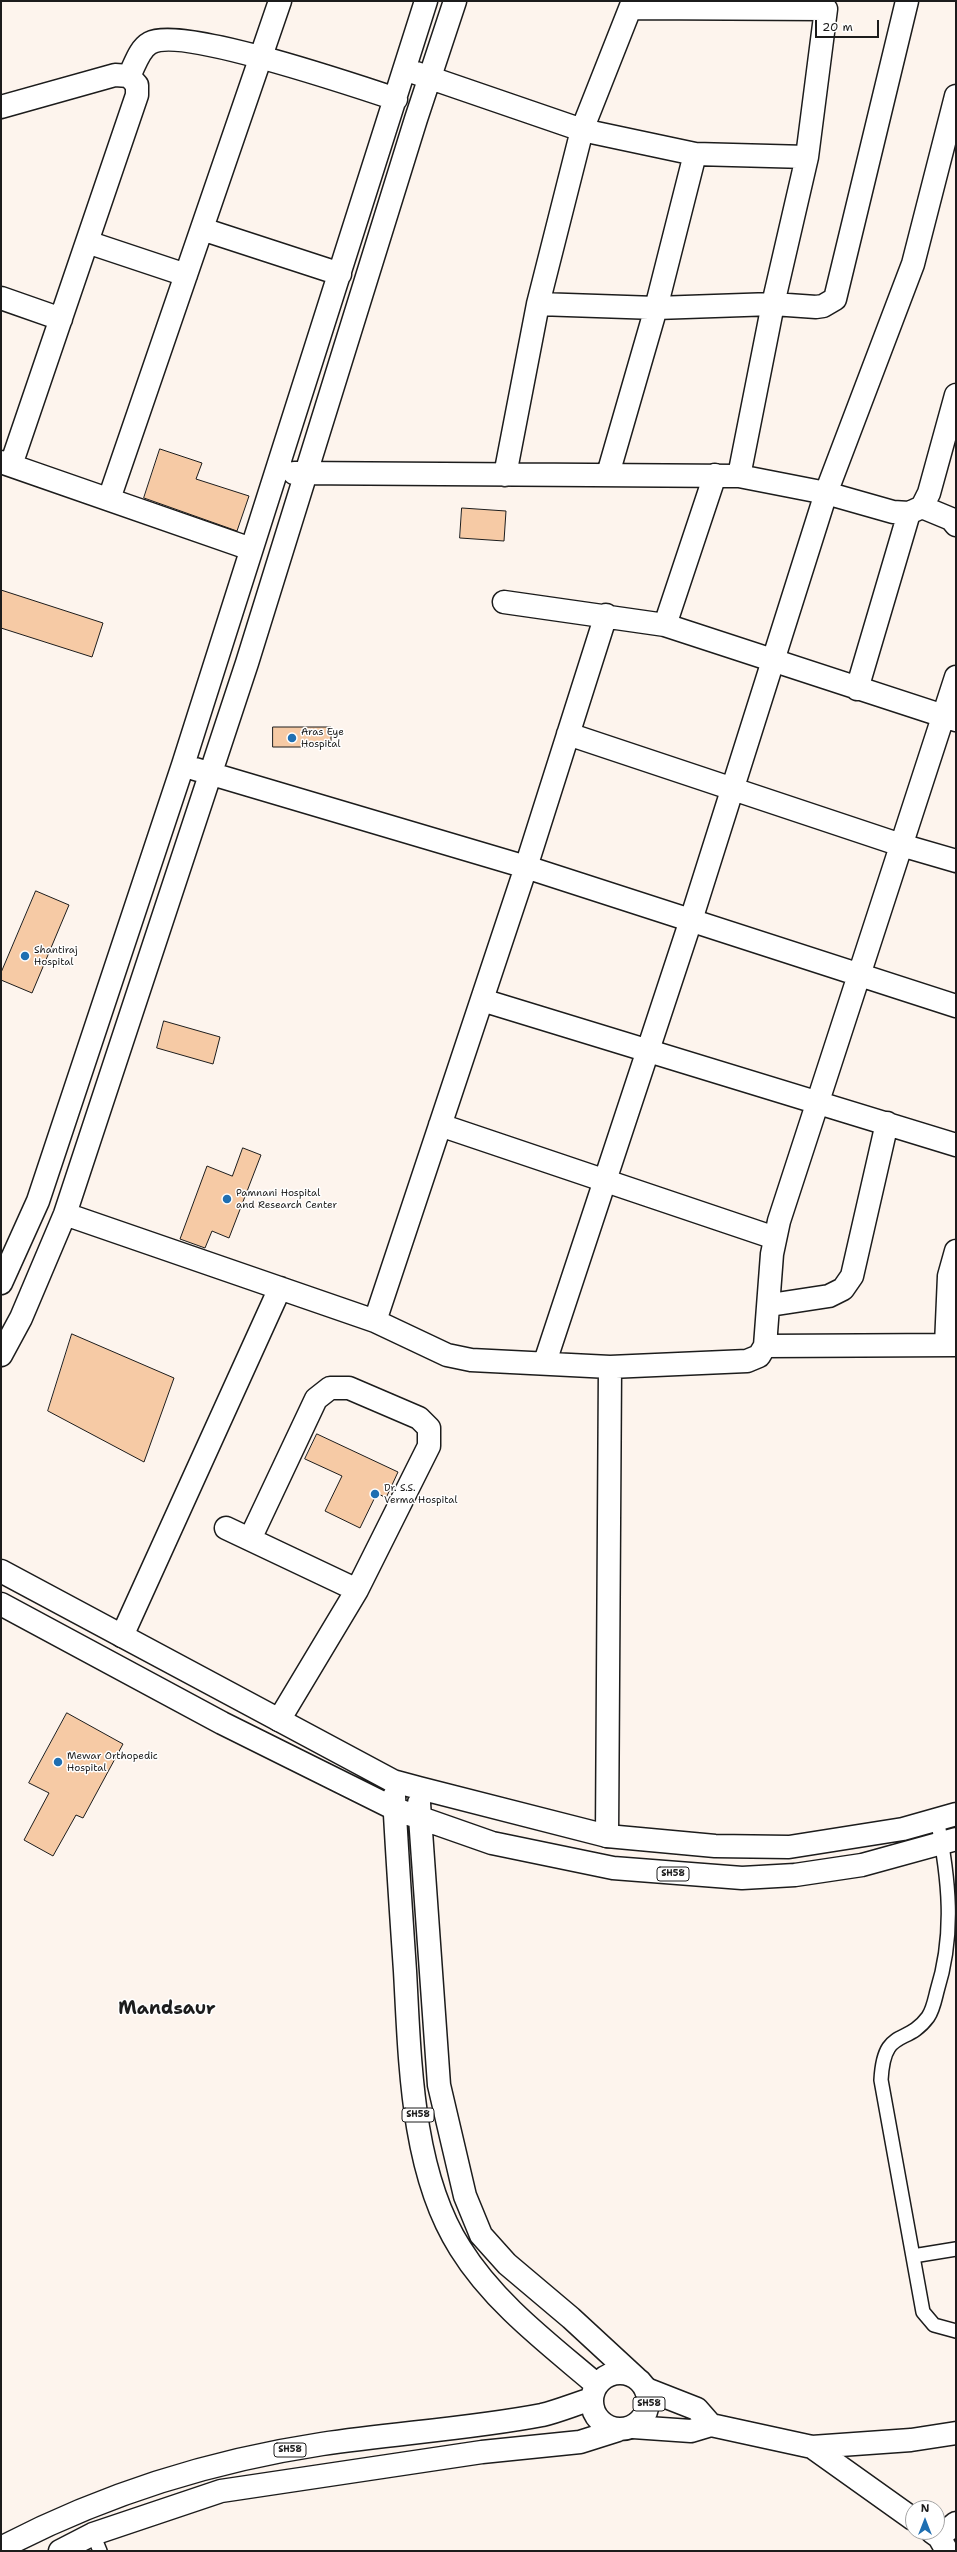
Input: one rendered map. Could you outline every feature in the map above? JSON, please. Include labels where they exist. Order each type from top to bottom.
[{"type":"street","points":[[109,499],[280,1]]},
{"type":"street","points":[[1,1283],[38,1201],[183,765],[426,1]]},
{"type":"street","points":[[1,1355],[20,1318],[65,1214],[209,773],[247,663],[307,474],[429,76],[454,1]]},
{"type":"street","points":[[538,304],[656,308],[773,304],[816,307],[823,306],[835,299],[907,1]]},
{"type":"street","points":[[505,475],[538,304],[582,130],[632,4],[825,5],[807,157],[773,304],[739,476]]},
{"type":"street","points":[[129,76],[142,50],[151,42],[163,39],[261,56],[396,99]]},
{"type":"street","points":[[405,70],[429,76],[582,130],[695,154],[807,157]]},
{"type":"street","points":[[2,112],[115,75],[129,76],[137,85],[137,95],[61,319],[6,464],[251,550]]},
{"type":"street","points":[[545,1362],[734,789],[826,493],[913,264],[956,96]]},
{"type":"street","points":[[608,474],[656,308],[695,154]]},
{"type":"street","points":[[202,229],[340,274]]},
{"type":"street","points":[[87,242],[186,275]]},
{"type":"street","points":[[1,298],[61,319]]},
{"type":"street","points":[[858,689],[915,510],[929,493],[956,395]]},
{"type":"street","points":[[276,472],[307,474],[608,474],[739,476],[826,493],[893,512],[915,510],[951,519],[956,525]]},
{"type":"street","points":[[665,625],[715,475]]},
{"type":"street","points":[[504,602],[606,615],[665,625],[950,718]]},
{"type":"street","points":[[375,1321],[526,867],[606,615]]},
{"type":"street","points":[[65,1214],[375,1321],[447,1355],[471,1360],[545,1362],[610,1367],[747,1361],[759,1356],[765,1346],[775,1238],[901,845],[950,718],[956,677]]},
{"type":"street","points":[[568,734],[901,845],[956,861]]},
{"type":"street","points":[[183,765],[526,867],[956,1006]]},
{"type":"street","points":[[482,1000],[956,1145]]},
{"type":"street","points":[[770,1305],[828,1296],[842,1289],[852,1276],[887,1124]]},
{"type":"street","points":[[440,1125],[775,1238]]},
{"type":"street","points":[[765,1346],[951,1345],[949,1276],[956,1251]]},
{"type":"street","points":[[122,1636],[280,1288]]},
{"type":"street","points":[[607,1836],[610,1367]]},
{"type":"street","points":[[250,1539],[316,1399],[330,1388],[349,1388],[419,1418],[429,1428],[429,1446],[358,1590],[279,1720]]},
{"type":"street","points":[[226,1528],[358,1590]]},
{"type":"street","points":[[1,1571],[393,1781],[419,1788],[607,1836],[715,1846],[789,1847],[903,1829],[946,1817]]},
{"type":"street","points":[[1,1604],[222,1723],[395,1809]]},
{"type":"street","name":"SH58","points":[[393,1781],[410,2051],[420,2135],[433,2189],[445,2223],[461,2250],[497,2296],[594,2392]]},
{"type":"street","name":"SH58","points":[[60,2551],[96,2542],[221,2491],[482,2452],[580,2442],[625,2428],[644,2418],[649,2404],[641,2384],[571,2318],[507,2264],[481,2235],[465,2196],[438,2085],[419,1817],[419,1788]]},
{"type":"street","name":"SH58","points":[[395,1809],[492,1842],[613,1868],[742,1878],[795,1875],[862,1865],[949,1841]]},
{"type":"street","name":"SH58","points":[[1,2548],[46,2525],[150,2483],[235,2460],[321,2444],[543,2414],[594,2392],[608,2376],[622,2373],[641,2384]]},
{"type":"street","points":[[641,2384],[697,2409],[711,2425]]},
{"type":"street","points":[[594,2392],[594,2414],[604,2425],[625,2428],[691,2431],[711,2425],[812,2447],[911,2440],[956,2433]]},
{"type":"street","points":[[812,2447],[905,2513]]},
{"type":"street","points":[[945,2534],[956,2523]]},
{"type":"lane","points":[[946,1817],[949,1841],[950,1924],[949,1943],[942,1978],[929,2016],[920,2028],[894,2041],[882,2062],[881,2080],[923,2312],[934,2325],[956,2331]]},
{"type":"lane","points":[[913,2256],[956,2249]]},
{"type":"building","points":[[160,449],[202,463],[196,479],[249,496],[237,531],[144,498]]},
{"type":"building","points":[[462,508],[506,511],[504,541],[460,538]]},
{"type":"building","points":[[1,590],[103,623],[92,657],[1,628]]},
{"type":"building","points":[[273,727],[331,727],[331,747],[273,747]]},
{"type":"building","points":[[36,891],[69,905],[32,993],[1,980],[1,973]]},
{"type":"building","points":[[164,1021],[220,1037],[213,1064],[157,1048]]},
{"type":"building","points":[[243,1148],[261,1155],[229,1238],[212,1231],[205,1248],[180,1239],[207,1166],[232,1176]]},
{"type":"building","points":[[72,1334],[174,1378],[144,1462],[48,1411]]},
{"type":"building","points":[[317,1434],[398,1472],[386,1498],[377,1493],[360,1528],[325,1511],[342,1476],[305,1459]]},
{"type":"building","points":[[67,1713],[123,1744],[83,1818],[76,1815],[53,1856],[24,1840],[49,1793],[29,1783]]},
{"type":"place","name":"Aras Eye Hospital","points":[[292,738]]},
{"type":"place","name":"Shantiraj Hospital","points":[[25,956]]},
{"type":"place","name":"Pamnani Hospital and Research Center","points":[[227,1199]]},
{"type":"place","name":"Dr. S.S. Verma Hospital","points":[[375,1494]]},
{"type":"place","name":"Mewar Orthopedic Hospital","points":[[58,1762]]},
{"type":"district","name":"Mandsaur","points":[[167,2009]]}]
